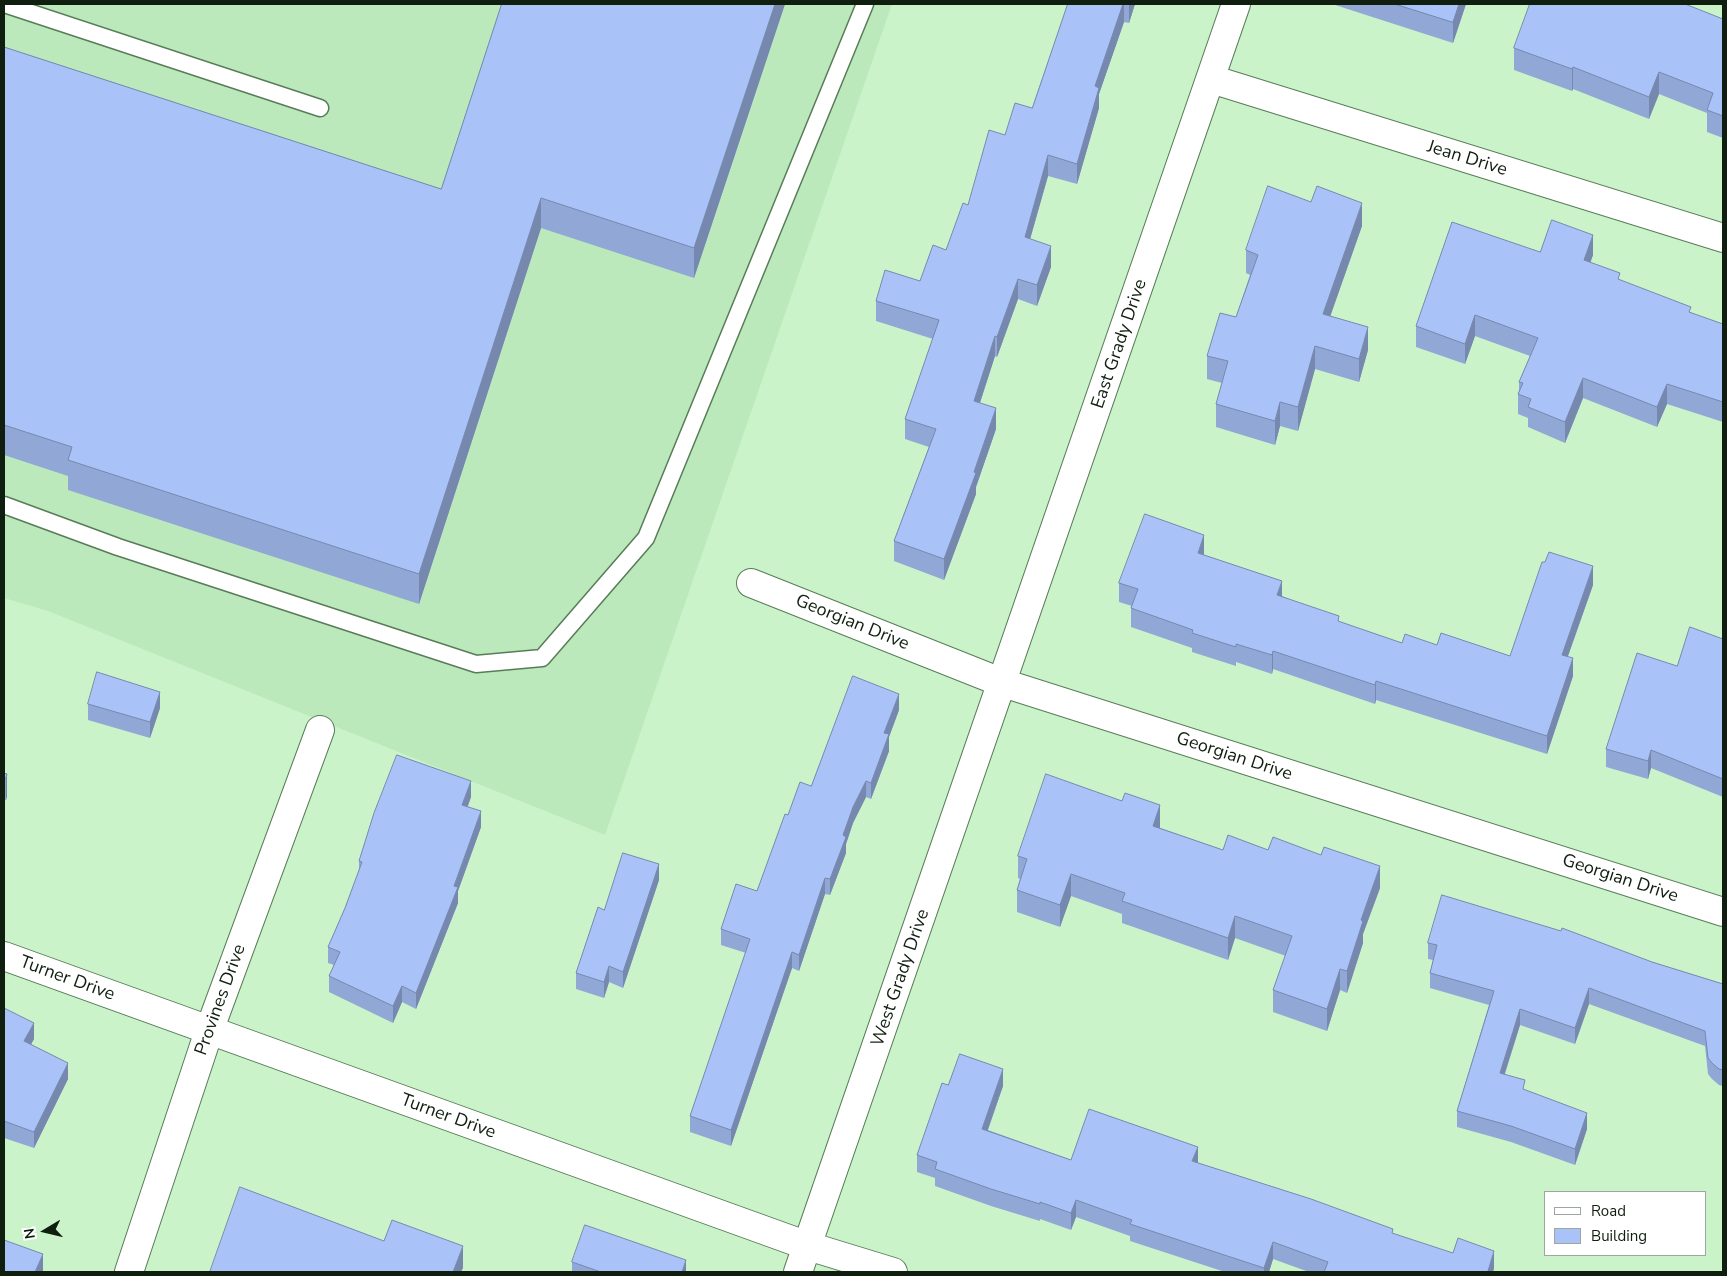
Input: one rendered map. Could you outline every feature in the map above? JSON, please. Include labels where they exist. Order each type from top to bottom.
[{"type":"street","name":"East Grady Drive","points":[[1003,683],[1236,4]]},
{"type":"street","name":"Jean Drive","points":[[1211,79],[1723,238]]},
{"type":"street","name":"Georgian Drive","points":[[751,583],[1003,683],[1723,912]]},
{"type":"street","name":"West Grady Drive","points":[[798,1272],[1003,683]]},
{"type":"street","name":"Provines Drive","points":[[129,1272],[209,1031],[320,730]]},
{"type":"street","name":"Turner Drive","points":[[4,956],[808,1246],[893,1272]]},
{"type":"lane","points":[[4,4],[320,108]]},
{"type":"lane","points":[[4,506],[118,547],[476,664],[542,658],[646,538],[865,4]]},
{"type":"shaded area","points":[[4,4],[892,4],[605,835],[48,611],[4,598]]},
{"type":"building","points":[[502,4],[775,4],[694,248],[541,198],[419,574],[68,460],[72,447],[4,425],[4,47],[441,189]]},
{"type":"building","points":[[1068,4],[1123,4],[1095,86],[1099,88],[1077,164],[1048,155],[1025,237],[1051,246],[1037,285],[1018,279],[997,337],[995,336],[974,401],[996,408],[974,472],[976,473],[944,559],[894,541],[936,429],[905,419],[939,320],[876,301],[885,270],[920,281],[933,245],[946,250],[963,203],[968,205],[989,130],[1005,135],[1015,103],[1032,108]]},
{"type":"building","points":[[1395,4],[1459,4],[1453,22]]},
{"type":"building","points":[[1530,4],[1685,4],[1723,19],[1723,116],[1707,110],[1713,93],[1659,72],[1649,97],[1573,67],[1572,69],[1514,48]]},
{"type":"building","points":[[1268,186],[1311,202],[1317,186],[1362,203],[1323,314],[1368,327],[1359,359],[1315,346],[1298,407],[1280,402],[1275,421],[1216,404],[1228,361],[1207,356],[1220,313],[1236,317],[1258,255],[1246,250]]},
{"type":"building","points":[[1552,220],[1593,235],[1584,260],[1620,273],[1618,279],[1691,307],[1689,312],[1723,324],[1723,402],[1667,384],[1657,407],[1583,378],[1565,422],[1528,407],[1531,399],[1518,394],[1523,383],[1519,382],[1538,338],[1475,315],[1465,344],[1416,326],[1452,222],[1540,252]]},
{"type":"building","points":[[1145,514],[1204,535],[1198,553],[1282,581],[1277,595],[1339,616],[1338,621],[1402,643],[1405,634],[1437,645],[1441,633],[1510,656],[1542,562],[1545,562],[1549,552],[1593,566],[1562,655],[1573,658],[1547,736],[1376,681],[1375,685],[1273,651],[1272,655],[1236,644],[1236,647],[1192,633],[1193,630],[1131,608],[1138,589],[1119,583]]},
{"type":"building","points":[[1690,627],[1723,639],[1723,779],[1651,750],[1648,761],[1606,749],[1637,653],[1677,666]]},
{"type":"building","points":[[97,672],[160,692],[150,722],[88,704]]},
{"type":"building","points":[[853,676],[899,694],[884,733],[889,734],[871,783],[866,781],[853,807],[843,835],[846,837],[830,879],[825,878],[799,955],[792,952],[731,1130],[690,1116],[750,939],[721,929],[736,884],[757,891],[785,814],[788,815],[800,782],[811,786]]},
{"type":"building","points":[[397,755],[471,781],[462,805],[481,811],[454,886],[458,887],[416,993],[402,986],[393,1006],[329,976],[340,952],[328,947],[362,862],[359,861],[374,813]]},
{"type":"building","points":[[1046,774],[1122,801],[1125,793],[1160,805],[1153,826],[1223,850],[1228,835],[1268,850],[1273,837],[1321,855],[1324,847],[1380,866],[1361,920],[1363,921],[1347,971],[1340,969],[1327,1009],[1273,990],[1292,936],[1235,916],[1228,938],[1122,901],[1125,893],[1071,874],[1060,905],[1017,890],[1027,859],[1018,856]]},
{"type":"building","points":[[623,853],[659,864],[623,972],[609,966],[604,982],[576,973],[598,907],[604,910]]},
{"type":"building","points":[[1442,895],[1561,931],[1562,928],[1652,962],[1723,984],[1723,1070],[1719,1069],[1708,1058],[1705,1031],[1589,988],[1575,1028],[1520,1009],[1500,1073],[1525,1080],[1523,1089],[1587,1113],[1575,1149],[1511,1126],[1457,1111],[1494,991],[1430,973],[1437,945],[1428,943]]},
{"type":"building","points":[[4,1008],[34,1023],[24,1041],[68,1063],[34,1132],[4,1121]]},
{"type":"building","points":[[960,1054],[1003,1069],[982,1129],[1071,1160],[1089,1109],[1198,1147],[1192,1161],[1311,1199],[1393,1229],[1392,1233],[1453,1253],[1458,1238],[1494,1251],[1488,1271],[1492,1272],[1324,1272],[1328,1262],[1273,1242],[1264,1268],[1130,1224],[1132,1220],[1076,1200],[1071,1213],[1040,1202],[1040,1204],[991,1189],[935,1169],[937,1162],[917,1155],[942,1083],[948,1085]]},
{"type":"building","points":[[240,1187],[384,1241],[392,1220],[463,1246],[453,1272],[210,1272]]},
{"type":"building","points":[[585,1225],[686,1260],[682,1272],[601,1272],[572,1262]]},
{"type":"building","points":[[4,1240],[43,1254],[35,1272],[4,1272]]}]
